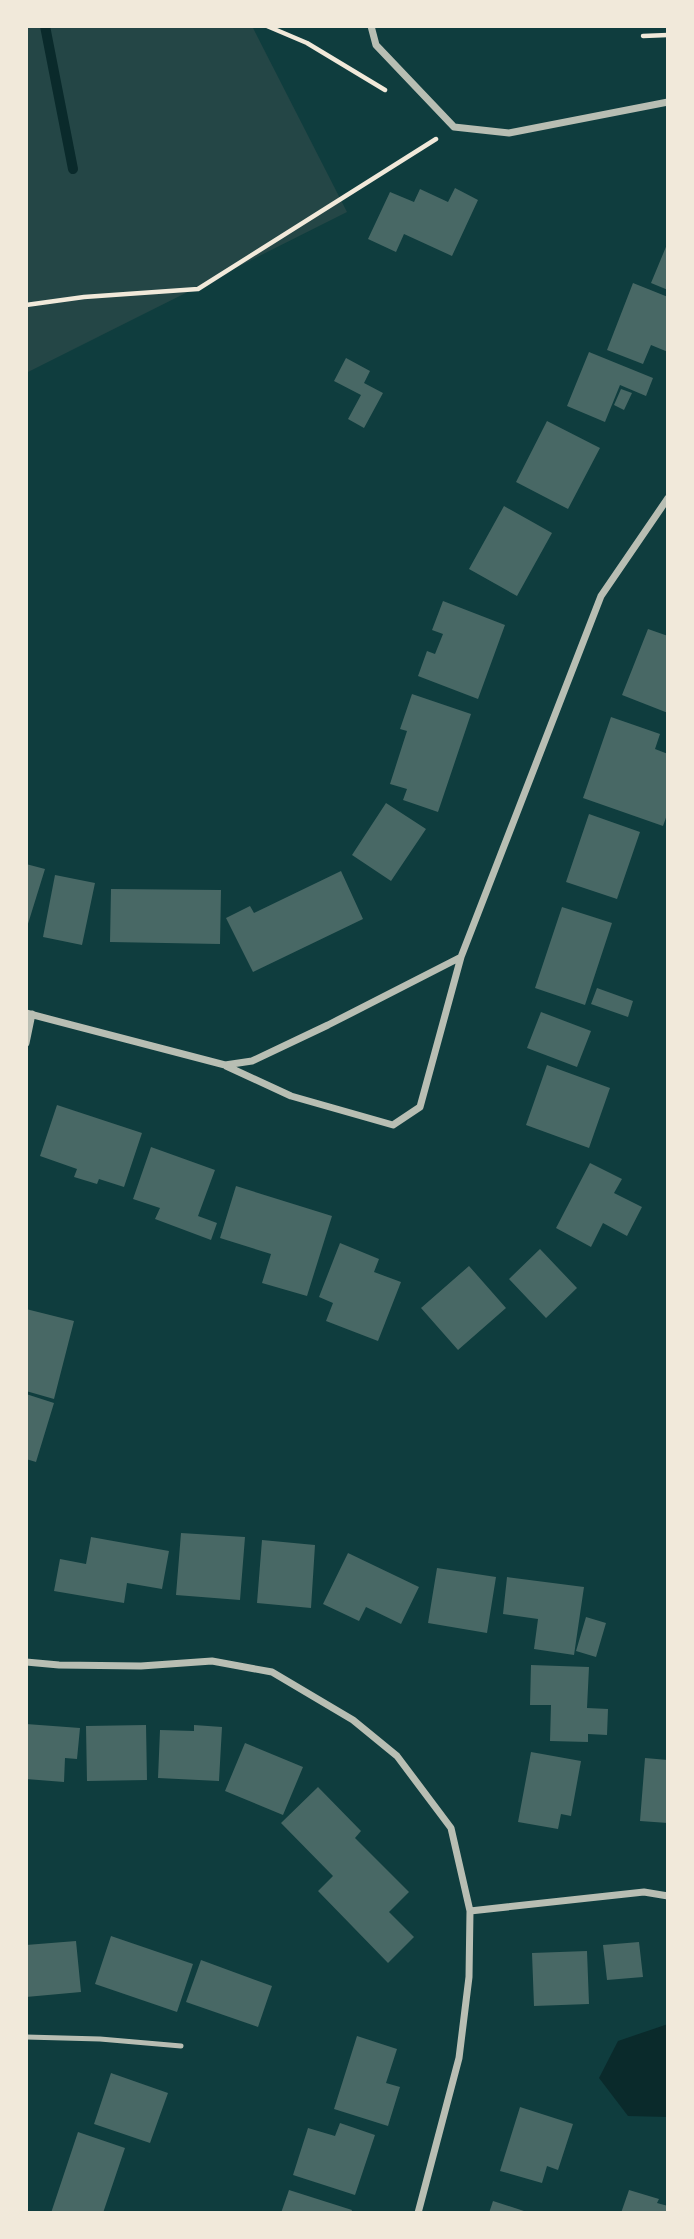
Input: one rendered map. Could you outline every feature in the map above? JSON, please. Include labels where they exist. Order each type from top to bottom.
[{"type":"street","points":[[371,26],[376,45],[454,127],[509,133],[668,102]]},
{"type":"street","points":[[26,1043],[29,1014],[225,1065],[291,1096],[393,1125],[420,1107],[461,957],[601,596],[668,498]]},
{"type":"street","points":[[225,1065],[252,1061],[461,957]]},
{"type":"street","points":[[26,1662],[141,1666],[212,1661],[272,1672],[352,1720],[397,1756],[451,1828],[470,1910],[469,1977],[459,2058],[418,2213]]},
{"type":"street","points":[[470,1910],[644,1892],[668,1896]]},
{"type":"lane","points":[[26,2037],[100,2039],[181,2046]]},
{"type":"path","points":[[267,26],[307,43],[391,94]]},
{"type":"path","points":[[643,36],[668,35]]},
{"type":"path","points":[[26,305],[84,297],[198,289],[454,127]]},
{"type":"shaded area","points":[[26,26],[252,26],[347,212],[26,373]]},
{"type":"shaded area","points":[[668,2024],[668,2117],[628,2116],[599,2078],[618,2041]]},
{"type":"building","points":[[455,188],[478,200],[452,256],[404,234],[396,252],[368,239],[390,192],[414,202],[420,189],[448,202]]},
{"type":"building","points":[[668,242],[668,290],[651,283]]},
{"type":"building","points":[[633,283],[668,297],[668,352],[651,345],[643,364],[607,350]]},
{"type":"building","points":[[589,352],[653,378],[646,396],[620,385],[605,422],[567,406]]},
{"type":"building","points":[[346,358],[370,371],[364,383],[383,393],[364,428],[348,419],[361,395],[334,381]]},
{"type":"building","points":[[621,389],[632,393],[624,410],[614,405]]},
{"type":"building","points":[[547,421],[600,448],[568,509],[516,482]]},
{"type":"building","points":[[504,506],[552,533],[517,596],[469,569]]},
{"type":"building","points":[[443,601],[505,625],[478,699],[418,676],[427,651],[435,654],[443,634],[432,630]]},
{"type":"building","points":[[648,629],[668,636],[668,713],[622,695]]},
{"type":"building","points":[[412,694],[471,714],[438,812],[403,800],[407,789],[390,784],[407,731],[400,729]]},
{"type":"building","points":[[611,717],[660,734],[655,749],[668,754],[668,812],[663,826],[583,798]]},
{"type":"building","points":[[386,803],[426,829],[391,881],[352,855]]},
{"type":"building","points":[[589,814],[640,832],[617,899],[566,882]]},
{"type":"building","points":[[26,864],[45,869],[27,927],[26,926]]},
{"type":"building","points":[[341,871],[363,919],[253,972],[226,918],[250,906],[254,913]]},
{"type":"building","points":[[55,875],[95,883],[82,945],[43,937]]},
{"type":"building","points":[[111,889],[221,890],[220,944],[110,942]]},
{"type":"building","points":[[562,907],[612,923],[585,1005],[535,988]]},
{"type":"building","points":[[597,988],[633,1001],[628,1017],[591,1004]]},
{"type":"building","points":[[541,1012],[591,1031],[577,1067],[527,1048]]},
{"type":"building","points":[[547,1065],[610,1088],[589,1148],[526,1125]]},
{"type":"building","points":[[57,1105],[142,1133],[124,1187],[99,1179],[97,1184],[74,1177],[77,1169],[40,1156]]},
{"type":"building","points":[[151,1147],[215,1170],[198,1216],[217,1223],[211,1240],[155,1219],[160,1208],[133,1199]]},
{"type":"building","points":[[590,1163],[622,1179],[614,1193],[642,1207],[627,1236],[603,1223],[591,1247],[556,1228]]},
{"type":"building","points":[[236,1186],[332,1216],[307,1296],[262,1283],[271,1254],[220,1238]]},
{"type":"building","points":[[340,1243],[379,1259],[374,1272],[401,1282],[378,1341],[326,1321],[333,1303],[319,1297]]},
{"type":"building","points":[[540,1249],[577,1288],[546,1318],[509,1279]]},
{"type":"building","points":[[469,1266],[506,1308],[458,1350],[421,1308]]},
{"type":"building","points":[[26,1309],[74,1321],[54,1399],[26,1391]]},
{"type":"building","points":[[26,1394],[54,1403],[36,1462],[26,1459]]},
{"type":"building","points":[[181,1533],[245,1537],[240,1600],[176,1595]]},
{"type":"building","points":[[91,1537],[169,1551],[162,1589],[127,1583],[124,1603],[54,1591],[60,1559],[86,1564]]},
{"type":"building","points":[[262,1540],[315,1545],[311,1608],[257,1603]]},
{"type":"building","points":[[348,1553],[419,1587],[401,1624],[366,1607],[359,1621],[323,1604]]},
{"type":"building","points":[[437,1568],[496,1577],[487,1633],[428,1623]]},
{"type":"building","points":[[507,1577],[584,1587],[574,1655],[534,1649],[538,1619],[503,1614]]},
{"type":"building","points":[[586,1617],[606,1623],[596,1657],[576,1651]]},
{"type":"building","points":[[531,1665],[589,1667],[587,1708],[608,1709],[607,1735],[588,1734],[588,1742],[550,1741],[551,1705],[530,1705]]},
{"type":"building","points":[[26,1724],[80,1728],[77,1759],[65,1758],[64,1782],[26,1779]]},
{"type":"building","points":[[146,1725],[147,1780],[87,1781],[86,1726]]},
{"type":"building","points":[[194,1725],[222,1727],[219,1781],[158,1778],[160,1730],[194,1731]]},
{"type":"building","points":[[245,1743],[303,1767],[283,1815],[225,1791]]},
{"type":"building","points":[[531,1752],[581,1761],[571,1816],[561,1814],[558,1829],[518,1822]]},
{"type":"building","points":[[645,1758],[668,1760],[668,1823],[640,1821]]},
{"type":"building","points":[[318,1787],[361,1831],[355,1838],[409,1892],[389,1912],[414,1937],[388,1963],[318,1891],[333,1876],[281,1823]]},
{"type":"building","points":[[111,1936],[193,1964],[177,2012],[95,1984]]},
{"type":"building","points":[[76,1941],[81,1992],[26,1997],[26,1945]]},
{"type":"building","points":[[639,1942],[643,1977],[607,1980],[603,1945]]},
{"type":"building","points":[[587,1951],[589,2004],[534,2006],[532,1953]]},
{"type":"building","points":[[201,1960],[272,1986],[258,2027],[186,2002]]},
{"type":"building","points":[[357,2036],[397,2049],[386,2083],[400,2087],[388,2126],[334,2109]]},
{"type":"building","points":[[111,2073],[168,2093],[150,2143],[94,2124]]},
{"type":"building","points":[[520,2107],[573,2124],[558,2170],[547,2166],[542,2183],[500,2171]]},
{"type":"building","points":[[340,2123],[375,2135],[355,2195],[293,2175],[308,2128],[335,2136]]},
{"type":"building","points":[[78,2132],[125,2148],[103,2213],[51,2213]]},
{"type":"building","points":[[289,2190],[352,2210],[351,2213],[281,2213]]},
{"type":"building","points":[[629,2190],[659,2199],[657,2203],[668,2206],[668,2213],[621,2213]]},
{"type":"building","points":[[493,2201],[527,2212],[527,2213],[489,2213]]},
{"type":"waterway","points":[[45,26],[73,169]]}]
